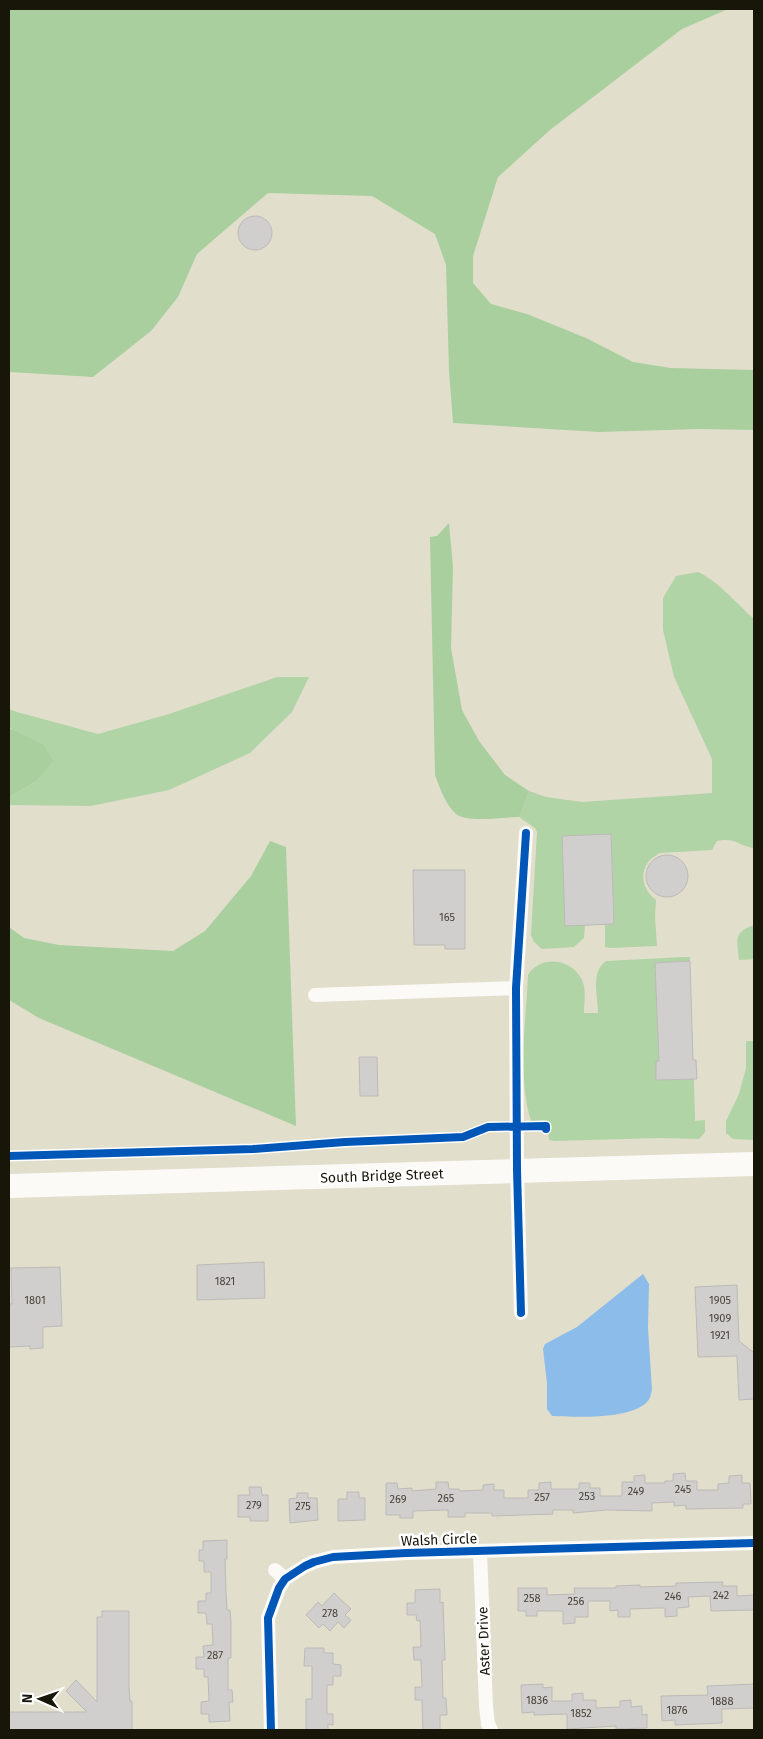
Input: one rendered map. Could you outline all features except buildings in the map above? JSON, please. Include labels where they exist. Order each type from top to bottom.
[{"type":"highway","name":"South Bridge Street","points":[[9,1186],[754,1164]]},
{"type":"street","points":[[520,1313],[516,988],[526,833]]},
{"type":"street","points":[[315,995],[516,988]]},
{"type":"street","name":"Walsh Circle","points":[[272,1730],[268,1618],[279,1588],[280,1575],[332,1557],[754,1543]]},
{"type":"street","name":"Aster Drive","points":[[480,1551],[486,1706],[488,1724],[491,1730]]},
{"type":"path","points":[[489,1513],[499,1518]]},
{"type":"green space","points":[[9,9],[728,9],[682,29],[550,130],[498,177],[473,256],[473,283],[491,304],[527,314],[586,338],[633,362],[671,368],[754,370],[754,430],[699,429],[599,432],[453,423],[449,371],[446,265],[435,234],[372,196],[268,193],[197,254],[178,297],[151,331],[93,377],[9,372]]},
{"type":"green space","points":[[449,523],[453,567],[451,648],[462,710],[479,741],[505,775],[529,791],[519,817],[477,819],[461,817],[449,806],[435,775],[430,537],[437,536]]},
{"type":"green space","points":[[698,572],[720,587],[754,619],[754,848],[733,841],[723,840],[717,841],[712,850],[660,853],[653,857],[643,875],[646,888],[656,900],[657,946],[610,948],[605,947],[605,924],[614,924],[611,834],[585,925],[584,938],[574,947],[542,949],[534,942],[531,935],[537,832],[535,828],[519,817],[529,791],[546,797],[582,802],[712,793],[712,759],[674,677],[663,630],[663,598],[676,576]]},
{"type":"green space","points":[[277,677],[309,677],[292,712],[250,753],[169,790],[91,806],[9,805],[9,797],[35,782],[11,728],[9,728],[9,709],[98,734],[169,714]]},
{"type":"green space","points":[[9,728],[44,745],[53,761],[35,782],[9,797]]},
{"type":"green space","points":[[270,841],[286,847],[296,1126],[39,1018],[9,1000],[9,927],[24,938],[59,945],[173,951],[205,931],[251,876]]},
{"type":"green space","points":[[754,925],[754,959],[739,960],[737,942],[739,934]]},
{"type":"green space","points":[[690,957],[690,961],[655,963],[659,1061],[656,1062],[656,1080],[694,1079],[695,1121],[705,1120],[705,1132],[699,1139],[549,1140],[548,1123],[531,1121],[524,1085],[523,1067],[528,975],[540,964],[547,962],[555,961],[570,966],[576,971],[583,982],[585,991],[584,1013],[598,1013],[596,978],[601,966],[606,961]]},
{"type":"green space","points":[[746,1041],[754,1041],[754,1140],[733,1139],[726,1133],[726,1121],[739,1094],[746,1068]]},
{"type":"water","points":[[643,1274],[649,1284],[648,1328],[652,1390],[649,1400],[629,1412],[588,1417],[552,1416],[547,1409],[547,1383],[543,1349],[545,1344],[577,1327]]},
{"type":"cycle path","points":[[521,1313],[517,1170],[516,988],[526,833]]},
{"type":"cycle path","points":[[9,1156],[253,1149],[345,1142],[463,1137],[488,1127],[546,1126],[546,1129]]},
{"type":"cycle path","points":[[271,1730],[268,1618],[279,1588],[285,1579],[314,1562],[333,1557],[406,1553],[754,1543]]}]
